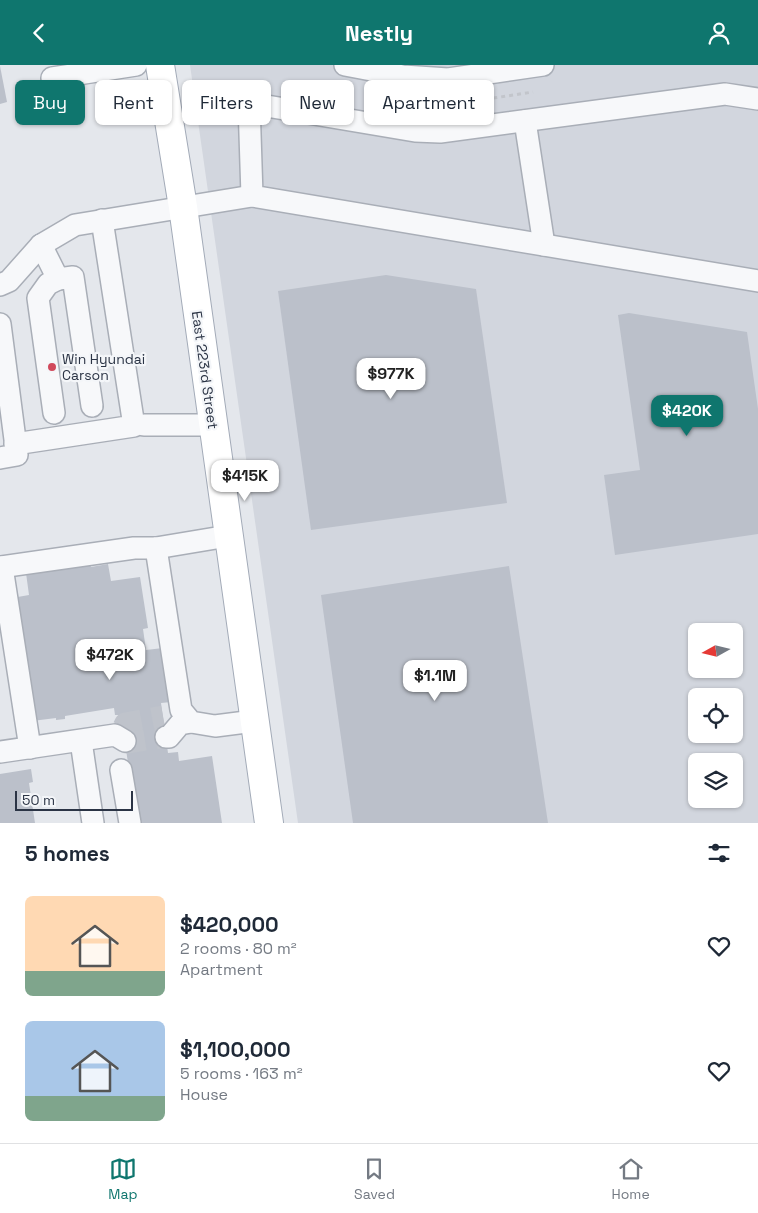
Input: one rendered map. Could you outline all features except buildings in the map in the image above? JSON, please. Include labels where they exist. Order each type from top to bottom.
[{"type":"main road","name":"East 223rd Street","points":[[160,65],[183,207],[269,823]]},
{"type":"lane","points":[[52,78],[136,65]]},
{"type":"lane","points":[[345,65],[403,76],[448,79],[531,66]]},
{"type":"lane","points":[[252,196],[249,103],[415,131],[440,132],[725,94],[758,99]]},
{"type":"lane","points":[[525,121],[544,245]]},
{"type":"lane","points":[[0,285],[9,281],[42,245],[75,225],[252,196],[758,281]]},
{"type":"lane","points":[[102,220],[139,426]]},
{"type":"lane","points":[[42,245],[58,279]]},
{"type":"lane","points":[[54,413],[38,298],[48,284],[58,279],[73,277],[92,406]]},
{"type":"lane","points":[[0,325],[8,451],[139,426],[212,425]]},
{"type":"lane","points":[[30,748],[1,567],[134,548],[156,548],[228,536]]},
{"type":"lane","points":[[156,548],[181,711],[175,725],[215,726],[254,721]]},
{"type":"lane","points":[[0,752],[121,734]]},
{"type":"lane","points":[[81,741],[93,823]]},
{"type":"lane","points":[[122,770],[130,823]]},
{"type":"shaded area","points":[[190,65],[758,65],[758,823],[298,823],[199,125],[271,125],[271,80],[192,80]]},
{"type":"tunnel","points":[[123,727],[125,723],[163,716]]},
{"type":"tunnel","points":[[125,741],[127,743],[166,737]]},
{"type":"place","name":"Win Hyundai Carson","points":[[52,367]]}]
